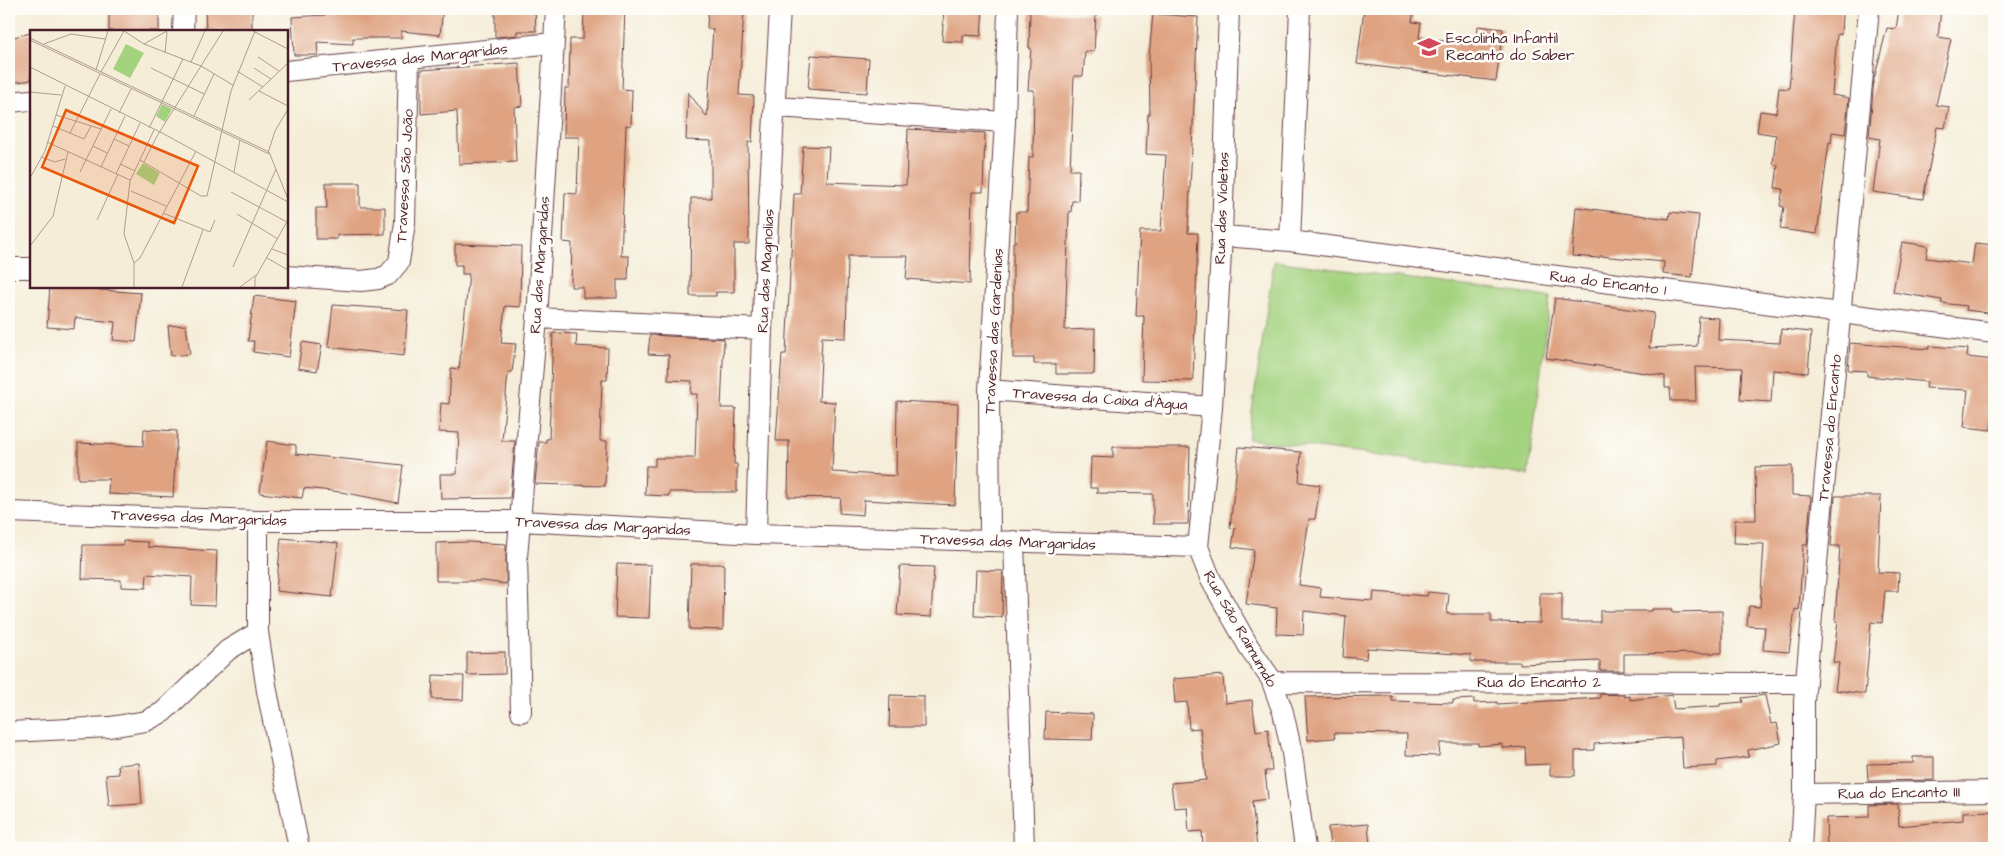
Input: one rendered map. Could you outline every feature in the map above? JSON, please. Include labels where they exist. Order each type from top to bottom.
[{"type":"street","points":[[183,30],[184,9]]},
{"type":"street","name":"Rua das Margaridas","points":[[520,712],[517,571],[537,318],[556,9]]},
{"type":"street","name":"Rua das Magnolias","points":[[756,534],[762,329],[776,107],[780,9]]},
{"type":"street","name":"Travessa das Gardenias","points":[[990,539],[989,390],[1005,122],[1008,9]]},
{"type":"street","name":"Rua das Violetas","points":[[1212,408],[1222,236],[1229,9]]},
{"type":"street","points":[[1290,241],[1300,9]]},
{"type":"street","name":"Travessa do Encanto","points":[[1801,848],[1806,683],[1869,9]]},
{"type":"street","name":"Travessa das Margaridas","points":[[288,71],[409,60],[554,43]]},
{"type":"street","name":"Travessa São João","points":[[288,276],[361,281],[378,279],[388,275],[399,262],[405,223],[409,60]]},
{"type":"street","points":[[9,102],[30,100]]},
{"type":"street","points":[[776,107],[1005,122]]},
{"type":"street","name":"Rua do Encanto 1","points":[[1222,236],[1290,241],[1994,333]]},
{"type":"street","points":[[9,268],[30,268]]},
{"type":"street","points":[[537,318],[762,329]]},
{"type":"street","name":"Travessa da Caixa d'Água","points":[[989,390],[1212,408]]},
{"type":"street","name":"Rua São Raimumdo","points":[[1212,408],[1198,547],[1211,580],[1248,647],[1272,682],[1283,712],[1290,745],[1305,848]]},
{"type":"street","name":"Travessa das Margaridas","points":[[9,512],[258,520],[521,521],[756,534],[990,539],[1099,546],[1198,547]]},
{"type":"street","points":[[258,520],[258,632],[267,691],[300,848]]},
{"type":"street","points":[[1014,541],[1024,848]]},
{"type":"street","points":[[9,732],[118,726],[146,721],[168,708],[228,650],[258,632]]},
{"type":"street","name":"Rua do Encanto 2","points":[[1272,682],[1806,683]]},
{"type":"street","name":"Rua do Encanto III","points":[[1804,794],[1994,791]]},
{"type":"green space","points":[[1274,261],[1550,297],[1528,475],[1248,439]]},
{"type":"building","points":[[109,9],[159,9],[159,30],[109,30]]},
{"type":"building","points":[[205,9],[252,9],[252,30],[206,30]]},
{"type":"building","points":[[325,9],[443,9],[440,35],[401,31],[401,38],[353,38],[353,44],[317,42],[318,55],[294,55],[292,17],[325,15]]},
{"type":"building","points":[[495,9],[535,9],[536,31],[517,31],[517,35],[495,37]]},
{"type":"building","points":[[584,9],[625,9],[622,89],[632,90],[631,126],[626,125],[621,256],[629,256],[628,280],[617,280],[617,298],[583,298],[583,287],[571,287],[572,243],[563,242],[565,193],[577,194],[579,137],[564,137],[565,88],[569,88],[570,39],[583,39]]},
{"type":"building","points":[[708,9],[744,9],[739,95],[754,96],[752,142],[748,142],[749,244],[734,244],[734,292],[716,292],[716,296],[690,296],[691,198],[711,198],[711,141],[686,140],[688,92],[707,117],[713,29],[707,29]]},
{"type":"building","points":[[944,9],[983,9],[981,36],[963,35],[963,42],[942,41]]},
{"type":"building","name":"Escolinha Infantil Recanto do Saber","points":[[1364,9],[1414,9],[1412,22],[1421,23],[1419,38],[1476,45],[1478,26],[1503,29],[1496,81],[1357,64]]},
{"type":"building","points":[[1795,9],[1841,9],[1842,15],[1841,35],[1837,34],[1832,95],[1849,98],[1845,134],[1832,132],[1831,143],[1829,142],[1817,234],[1780,229],[1784,207],[1780,206],[1783,189],[1775,188],[1778,165],[1773,164],[1776,135],[1757,132],[1760,111],[1776,113],[1779,88],[1789,89]]},
{"type":"building","points":[[1899,9],[1941,9],[1938,37],[1951,39],[1936,105],[1949,107],[1945,128],[1937,127],[1923,199],[1873,192],[1880,139],[1869,137],[1874,79],[1887,28],[1896,29]]},
{"type":"building","points":[[1030,11],[1096,15],[1094,52],[1085,51],[1083,76],[1074,76],[1070,170],[1079,170],[1078,201],[1072,201],[1071,212],[1069,212],[1065,330],[1095,329],[1094,374],[1056,374],[1056,364],[1034,364],[1034,358],[1013,358],[1013,242],[1015,242],[1016,212],[1027,212],[1029,157],[1033,157],[1034,90],[1028,90],[1031,48],[1029,48]]},
{"type":"building","points":[[1153,14],[1198,17],[1188,233],[1198,233],[1193,381],[1142,380],[1144,316],[1136,316],[1140,231],[1161,231],[1166,155],[1146,154],[1148,114],[1150,114],[1149,56]]},
{"type":"building","points":[[30,33],[30,80],[9,82],[9,38]]},
{"type":"building","points":[[811,55],[869,59],[867,93],[808,89]]},
{"type":"building","points":[[519,63],[522,106],[514,107],[516,162],[459,164],[457,111],[421,114],[421,70]]},
{"type":"building","points":[[908,129],[985,133],[983,192],[972,192],[970,284],[906,279],[908,256],[848,256],[846,338],[822,337],[819,401],[835,402],[832,472],[896,476],[897,401],[958,404],[955,505],[864,500],[863,515],[839,513],[841,498],[788,497],[789,441],[776,441],[782,354],[786,354],[794,194],[800,194],[803,146],[829,147],[827,182],[906,185]]},
{"type":"building","points":[[326,183],[360,183],[360,207],[385,207],[385,234],[337,235],[337,239],[316,239],[316,208],[327,208]]},
{"type":"building","points":[[1576,207],[1669,219],[1670,212],[1699,215],[1692,277],[1663,274],[1664,262],[1600,256],[1599,258],[1572,256]]},
{"type":"building","points":[[1902,242],[1928,246],[1926,258],[1972,264],[1975,243],[1994,245],[1994,307],[1989,306],[1988,313],[1966,310],[1967,306],[1941,303],[1942,300],[1893,292]]},
{"type":"building","points":[[455,244],[521,246],[520,307],[505,306],[501,343],[516,344],[512,372],[508,372],[502,441],[515,441],[510,498],[441,499],[440,474],[457,474],[459,433],[439,432],[441,403],[449,404],[451,368],[459,369],[469,274],[462,274],[462,265],[455,265]]},
{"type":"building","points":[[50,288],[141,293],[136,342],[113,340],[115,322],[75,318],[74,329],[47,327]]},
{"type":"building","points":[[254,296],[296,301],[289,357],[253,352],[254,341],[248,341]]},
{"type":"building","points":[[1555,298],[1654,313],[1649,348],[1697,346],[1699,317],[1719,318],[1718,340],[1780,343],[1781,329],[1811,332],[1808,373],[1773,370],[1771,402],[1740,400],[1742,368],[1695,367],[1696,401],[1671,401],[1670,388],[1665,388],[1665,376],[1546,358]]},
{"type":"building","points":[[333,305],[408,310],[404,356],[328,347]]},
{"type":"building","points":[[186,325],[190,354],[171,356],[168,326]]},
{"type":"building","points":[[553,333],[577,334],[576,346],[608,348],[607,380],[602,380],[600,441],[607,441],[605,486],[535,484],[539,442],[546,442],[546,439],[549,439]]},
{"type":"building","points":[[650,335],[724,339],[721,408],[736,408],[734,464],[737,464],[737,492],[669,492],[669,496],[645,495],[646,466],[655,466],[655,458],[695,458],[697,394],[691,394],[692,381],[668,380],[669,355],[648,354]]},
{"type":"building","points":[[302,342],[322,345],[317,371],[298,368]]},
{"type":"building","points":[[1850,343],[1929,349],[1930,346],[1968,349],[1967,357],[1994,360],[1994,399],[1991,430],[1964,427],[1968,390],[1926,388],[1927,382],[1867,376],[1867,371],[1848,370]]},
{"type":"building","points":[[144,429],[177,431],[173,497],[108,494],[109,479],[78,479],[78,443],[143,446]]},
{"type":"building","points":[[267,441],[296,445],[296,454],[403,465],[398,503],[341,492],[304,488],[302,498],[260,493]]},
{"type":"building","points":[[1113,447],[1190,447],[1188,524],[1153,524],[1153,494],[1097,493],[1097,488],[1090,488],[1091,457],[1113,458]]},
{"type":"building","points":[[1239,447],[1301,452],[1299,482],[1320,485],[1315,519],[1309,519],[1299,585],[1321,588],[1320,597],[1373,601],[1374,592],[1427,596],[1428,592],[1449,594],[1447,614],[1491,614],[1491,622],[1540,623],[1540,593],[1562,593],[1562,622],[1600,622],[1600,611],[1673,609],[1672,612],[1722,611],[1722,653],[1624,654],[1624,671],[1600,671],[1600,661],[1520,664],[1520,662],[1471,662],[1471,655],[1367,648],[1366,659],[1343,657],[1346,616],[1304,611],[1303,635],[1276,634],[1277,608],[1246,604],[1254,550],[1232,547],[1235,528],[1230,527]]},
{"type":"building","points":[[1792,466],[1792,495],[1811,496],[1807,545],[1803,545],[1799,610],[1795,609],[1789,652],[1763,650],[1765,627],[1747,626],[1749,606],[1760,607],[1764,544],[1734,543],[1735,520],[1756,520],[1755,467]]},
{"type":"building","points":[[1835,496],[1881,496],[1878,572],[1899,573],[1898,591],[1885,591],[1882,623],[1871,622],[1865,694],[1835,690],[1839,663],[1833,662],[1838,621],[1835,621],[1840,546],[1831,546]]},
{"type":"building","points":[[281,538],[338,543],[332,597],[276,591]]},
{"type":"building","points":[[123,541],[148,542],[148,547],[217,551],[215,606],[191,605],[192,577],[147,574],[146,588],[121,587],[121,580],[82,579],[83,545],[123,545]]},
{"type":"building","points":[[436,543],[506,544],[506,584],[483,581],[436,581]]},
{"type":"building","points":[[617,564],[651,565],[649,618],[615,617]]},
{"type":"building","points":[[691,564],[724,564],[723,630],[689,629]]},
{"type":"building","points":[[900,566],[934,567],[931,617],[897,615]]},
{"type":"building","points":[[976,570],[1003,571],[1002,617],[974,616]]},
{"type":"building","points":[[505,652],[505,674],[467,675],[467,653]]},
{"type":"building","points":[[433,675],[464,676],[463,700],[432,699]]},
{"type":"building","points":[[1223,675],[1225,703],[1252,700],[1256,731],[1268,729],[1272,771],[1265,771],[1268,799],[1252,801],[1257,848],[1203,848],[1202,831],[1189,832],[1187,807],[1174,808],[1171,783],[1206,780],[1200,728],[1189,729],[1187,702],[1175,703],[1173,679]]},
{"type":"building","points":[[1600,694],[1630,696],[1630,700],[1672,695],[1674,709],[1720,706],[1720,704],[1743,702],[1742,698],[1765,695],[1771,724],[1777,723],[1781,743],[1748,750],[1749,757],[1717,761],[1717,766],[1683,768],[1681,737],[1594,744],[1594,750],[1575,751],[1575,776],[1550,776],[1550,764],[1526,765],[1525,747],[1502,748],[1502,744],[1478,746],[1478,743],[1440,743],[1439,756],[1406,755],[1407,734],[1334,733],[1335,738],[1308,740],[1305,697],[1392,696],[1392,701],[1453,703],[1453,700],[1474,699],[1474,703],[1497,702],[1497,704],[1600,698]]},
{"type":"building","points":[[890,695],[924,696],[924,727],[889,727]]},
{"type":"building","points":[[1046,712],[1093,714],[1092,740],[1045,739]]},
{"type":"building","points":[[1913,757],[1934,757],[1934,780],[1868,781],[1867,764],[1913,763]]},
{"type":"building","points":[[139,763],[142,804],[109,806],[106,775],[119,774],[118,765]]},
{"type":"building","points":[[1898,804],[1899,826],[1963,820],[1963,812],[1994,811],[1994,848],[1827,848],[1826,818],[1869,817],[1869,805]]},
{"type":"building","points":[[1368,824],[1370,846],[1330,848],[1328,827]]},
{"type":"place","name":"Escolinha Infantil Recanto do Saber","points":[[1429,47]]}]
